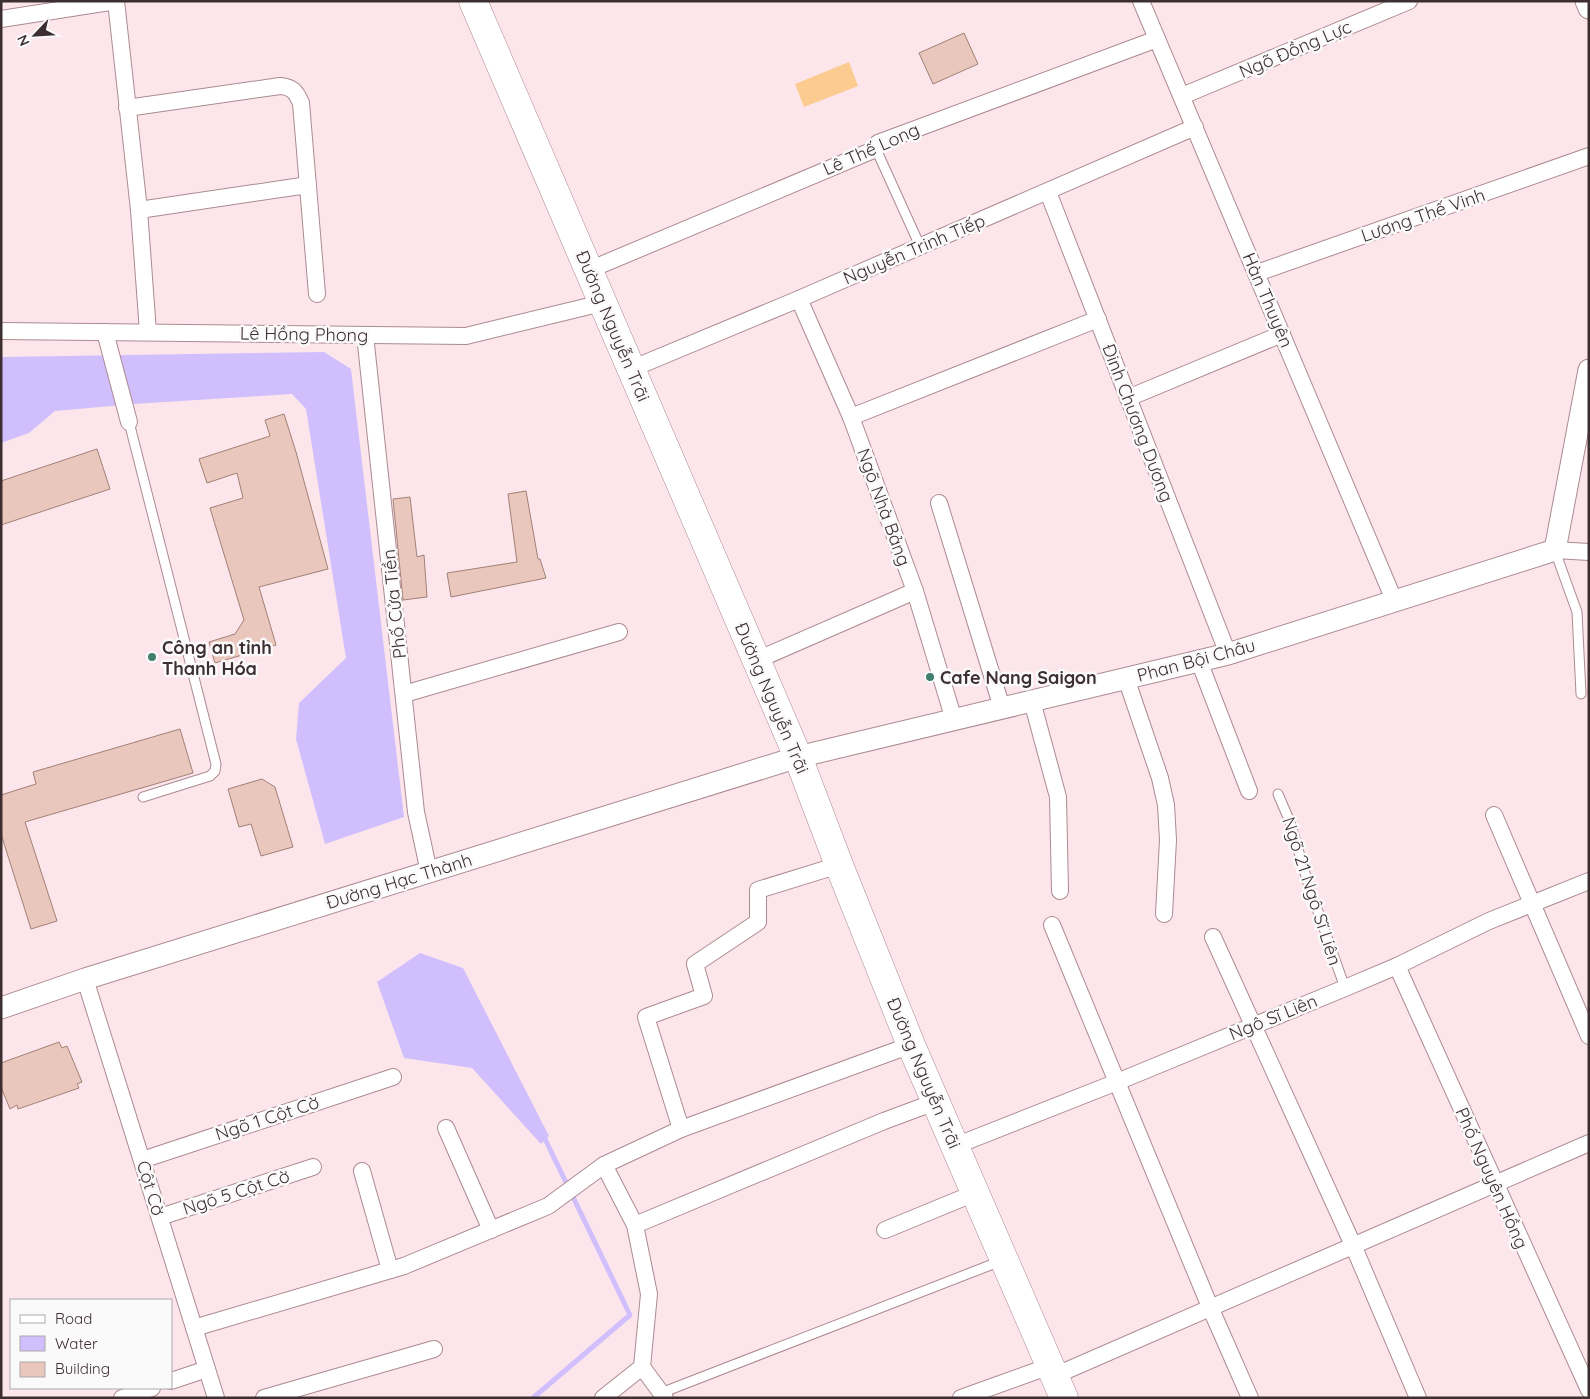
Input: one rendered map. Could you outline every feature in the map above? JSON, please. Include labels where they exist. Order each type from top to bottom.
[{"type":"highway","name":"Đường Nguyễn Trãi","points":[[473,1],[798,757],[911,1045],[1056,1380]]},
{"type":"street","points":[[1,19],[116,1],[126,108],[139,210],[148,332]]},
{"type":"street","name":"Hàn Thuyên","points":[[1141,1],[1394,600]]},
{"type":"street","name":"Ngõ Đồng Lực","points":[[1182,96],[1409,1]]},
{"type":"street","points":[[1586,1],[1589,8]]},
{"type":"street","name":"Lê Thế Long","points":[[589,270],[876,149],[878,142],[1157,38]]},
{"type":"street","points":[[126,108],[280,86],[290,87],[296,93],[301,103],[317,294]]},
{"type":"street","name":"Nguyễn Trinh Tiếp","points":[[631,368],[799,299],[1195,127]]},
{"type":"street","name":"Lương Thế Vinh","points":[[1257,273],[1589,156]]},
{"type":"street","points":[[139,210],[308,185]]},
{"type":"street","name":"Đinh Chương Dương","points":[[1048,192],[1228,654]]},
{"type":"street","name":"Ngõ Nhà Bảng","points":[[799,299],[851,417],[915,591],[954,720]]},
{"type":"street","name":"Lê Hồng Phong","points":[[1,331],[466,336],[602,303]]},
{"type":"street","points":[[851,417],[1098,319]]},
{"type":"street","points":[[106,332],[129,422]]},
{"type":"street","name":"Phố Cửa Tiền","points":[[365,334],[416,812],[428,872]]},
{"type":"street","points":[[1128,398],[1282,334]]},
{"type":"street","points":[[1555,550],[1589,370]]},
{"type":"street","points":[[939,503],[1002,708]]},
{"type":"street","name":"Phan Bội Châu","points":[[798,757],[1228,654],[1555,550],[1589,552]]},
{"type":"street","points":[[756,660],[915,591]]},
{"type":"street","points":[[404,694],[620,632]]},
{"type":"street","points":[[1199,661],[1249,792]]},
{"type":"street","points":[[1126,678],[1160,778],[1166,806],[1168,840],[1164,914]]},
{"type":"street","points":[[1032,701],[1058,797],[1060,891]]},
{"type":"street","name":"Đường Hạc Thành","points":[[1,1008],[85,979],[798,757]]},
{"type":"street","points":[[1494,815],[1589,1036]]},
{"type":"street","points":[[681,1129],[646,1017],[704,996],[695,964],[758,922],[758,890],[839,865]]},
{"type":"street","name":"Ngô Sĩ Liên","points":[[955,1146],[1117,1082],[1345,988],[1397,966],[1489,921],[1589,881]]},
{"type":"street","points":[[1052,925],[1210,1307],[1250,1398]]},
{"type":"street","points":[[1212,937],[1352,1245],[1418,1398]]},
{"type":"street","name":"Phố Nguyên Hồng","points":[[1397,966],[1494,1184],[1589,1390]]},
{"type":"street","name":"Cột Cờ","points":[[85,979],[216,1398]]},
{"type":"street","points":[[194,1328],[404,1266],[548,1206],[604,1165],[681,1129],[911,1045]]},
{"type":"street","name":"Ngõ 1 Cột Cờ","points":[[142,1160],[393,1077]]},
{"type":"street","points":[[635,1225],[884,1121],[935,1102]]},
{"type":"street","points":[[446,1128],[491,1230]]},
{"type":"street","points":[[962,1398],[1056,1380],[1210,1307],[1589,1143]]},
{"type":"street","points":[[604,1165],[635,1225],[650,1294],[642,1367],[663,1396]]},
{"type":"street","name":"Ngõ 5 Cột Cờ","points":[[160,1217],[313,1168]]},
{"type":"street","points":[[362,1171],[390,1270]]},
{"type":"street","points":[[885,1230],[975,1193]]},
{"type":"street","points":[[264,1398],[434,1349]]},
{"type":"street","points":[[602,1398],[642,1367]]},
{"type":"street","points":[[172,1381],[207,1369]]},
{"type":"street","points":[[122,1398],[149,1389]]},
{"type":"lane","points":[[876,149],[920,246]]},
{"type":"lane","points":[[129,422],[216,764],[215,771],[210,776],[143,797]]},
{"type":"lane","points":[[1555,550],[1577,612],[1581,694]]},
{"type":"lane","points":[[1578,640],[1589,640]]},
{"type":"lane","name":"Ngõ 21 Ngô Sĩ Liên","points":[[1278,794],[1290,822],[1308,883],[1345,988]]},
{"type":"lane","points":[[663,1396],[1004,1260]]},
{"type":"shaded area","points":[[849,62],[858,86],[804,107],[795,84]]},
{"type":"water","points":[[324,352],[351,369],[404,817],[325,844],[296,739],[299,703],[346,658],[306,409],[292,394],[55,411],[29,433],[1,443],[1,357]]},
{"type":"water","points":[[420,953],[463,968],[549,1136],[541,1144],[472,1068],[404,1058],[377,982]]},
{"type":"building","points":[[964,33],[978,64],[933,84],[919,53]]},
{"type":"building","points":[[284,414],[328,569],[259,587],[276,645],[215,663],[209,642],[235,634],[244,620],[210,508],[243,498],[237,473],[207,483],[199,459],[270,436],[265,420]]},
{"type":"building","points":[[97,449],[110,489],[1,525],[1,481]]},
{"type":"building","points":[[526,491],[538,559],[540,559],[546,578],[451,597],[447,573],[517,562],[508,494]]},
{"type":"building","points":[[410,497],[417,557],[424,555],[427,597],[403,600],[393,499]]},
{"type":"building","points":[[180,729],[193,773],[25,822],[57,921],[31,929],[1,834],[1,795],[36,784],[33,772]]},
{"type":"building","points":[[262,779],[275,787],[293,847],[261,856],[251,824],[239,827],[228,789]]},
{"type":"building","points":[[59,1042],[62,1048],[67,1046],[82,1082],[77,1084],[79,1088],[18,1109],[17,1105],[10,1109],[1,1087],[1,1063]]},
{"type":"waterway","points":[[533,1398],[630,1315],[545,1139]]},
{"type":"place","name":"Công an tỉnh Thanh Hóa","points":[[152,657]]},
{"type":"place","name":"Cafe Nang Saigon","points":[[930,677]]}]
